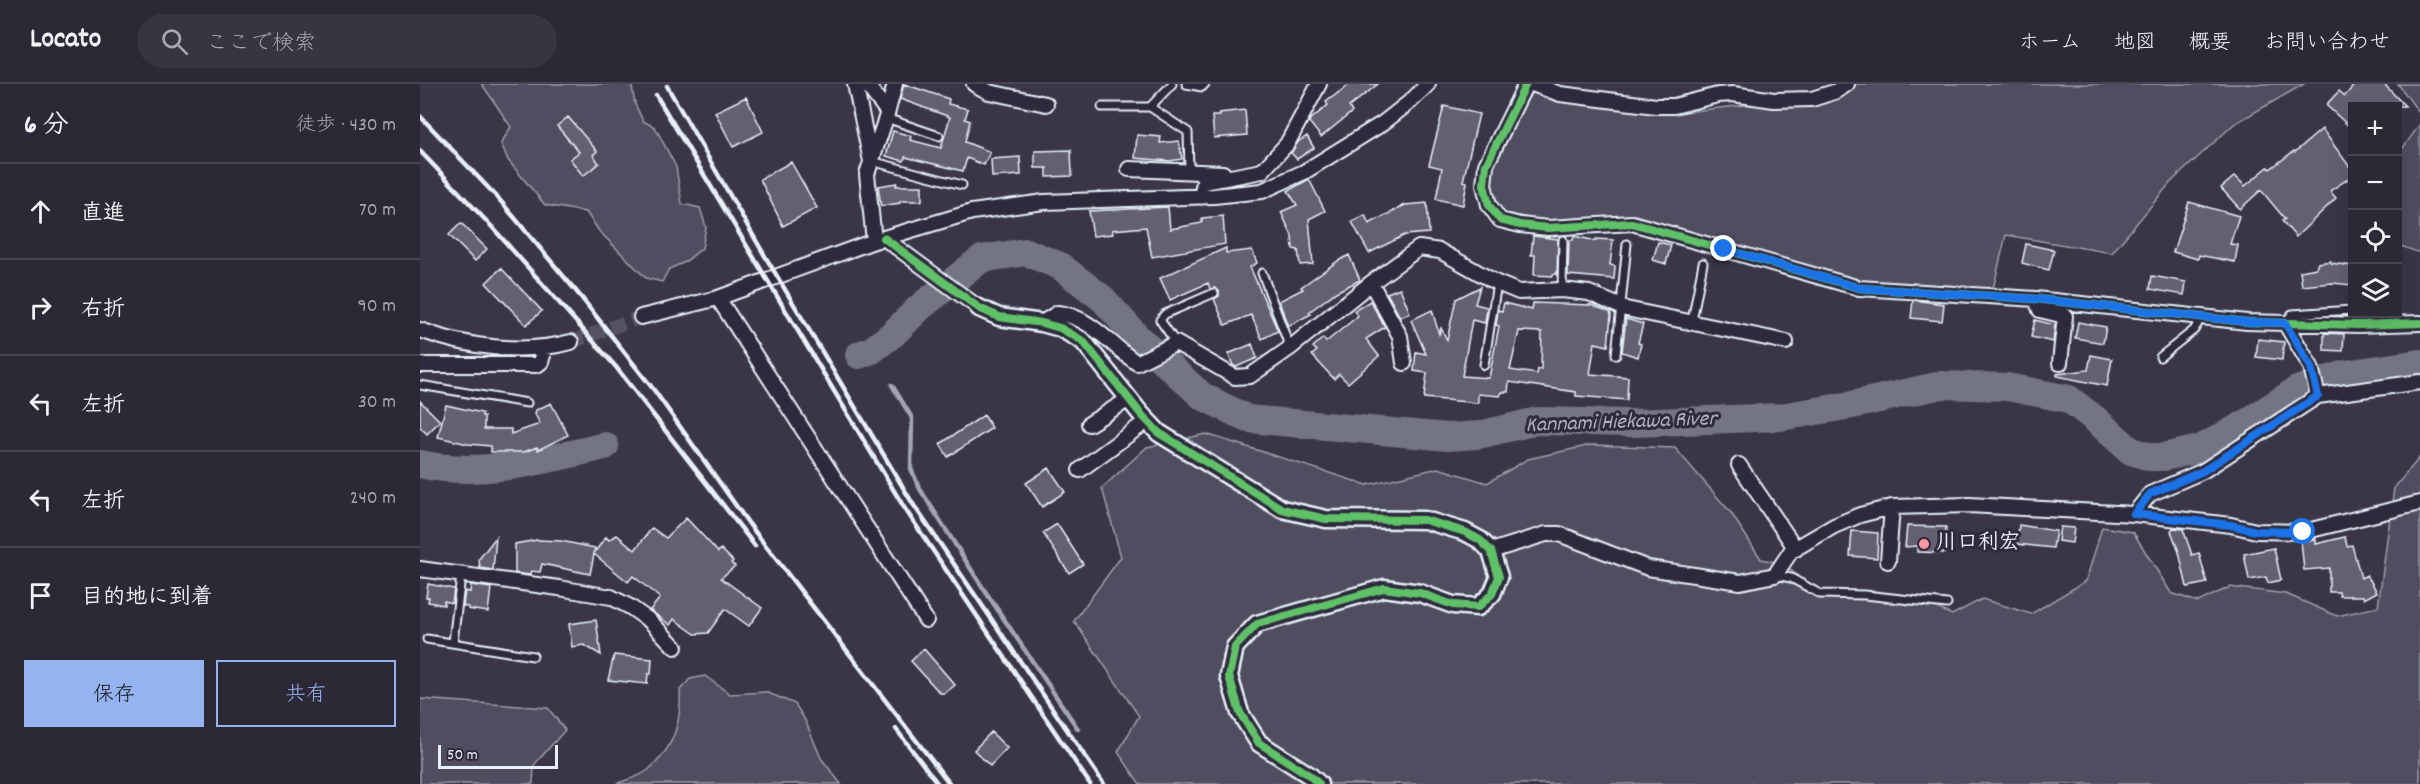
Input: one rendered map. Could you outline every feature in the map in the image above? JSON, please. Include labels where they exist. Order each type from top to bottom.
[{"type":"street","points":[[855,84],[871,161]]},
{"type":"street","points":[[866,84],[887,114]]},
{"type":"street","points":[[895,84],[867,174],[879,239],[934,272],[979,308],[999,317],[1060,328],[1083,341],[1159,433],[1282,509],[1326,519],[1425,520],[1465,532],[1480,540],[1491,551],[1496,561],[1498,577],[1492,594],[1478,607],[1453,605],[1420,593],[1384,588],[1257,624],[1235,647],[1230,676],[1240,713],[1259,743],[1312,781]]},
{"type":"street","points":[[974,84],[989,92],[1046,104]]},
{"type":"street","points":[[1201,197],[1204,182],[1262,171],[1287,144],[1319,84]]},
{"type":"street","points":[[641,317],[718,298],[879,239],[972,212],[1044,202],[1201,197],[1262,191],[1304,172],[1383,123],[1428,84]]},
{"type":"street","points":[[1526,84],[1486,165],[1484,186],[1490,206],[1500,220],[1548,228],[1632,223],[1860,288],[2036,299],[2247,322],[2358,325],[2420,323]]},
{"type":"street","points":[[1532,84],[1560,94],[1656,106],[1674,106],[1718,95],[1733,94],[1774,100],[1812,99],[1837,91],[1847,84]]},
{"type":"street","points":[[1129,169],[1249,174]]},
{"type":"street","points":[[1042,323],[1058,313],[1074,315],[1094,327],[1120,352],[1137,363],[1176,343],[1235,377],[1250,376],[1290,348],[1419,248],[1440,251],[1497,283],[1519,292],[1562,290],[1589,293],[1621,307],[1786,342]]},
{"type":"street","points":[[1371,284],[1400,336],[1404,363]]},
{"type":"street","points":[[718,298],[926,620]]},
{"type":"street","points":[[2036,299],[2040,310],[2065,316],[2060,363]]},
{"type":"street","points":[[2285,323],[2311,367],[2318,396]]},
{"type":"street","points":[[420,330],[468,343],[500,347],[545,348],[570,342]]},
{"type":"street","points":[[420,365],[537,365],[541,362],[545,348]]},
{"type":"street","points":[[2134,514],[2150,494],[2203,471],[2318,396],[2420,382]]},
{"type":"street","points":[[1089,424],[1129,399]]},
{"type":"street","points":[[1080,470],[1147,421]]},
{"type":"street","points":[[1739,465],[1796,549]]},
{"type":"street","points":[[1491,551],[1546,534],[1559,534],[1648,568],[1740,582],[1775,575],[1791,551],[1834,526],[1860,515],[1892,507],[1969,506],[2134,514],[2231,525],[2256,531],[2303,532],[2420,503]]},
{"type":"street","points":[[1888,561],[1892,507]]},
{"type":"street","points":[[420,569],[611,597],[650,621],[675,647]]},
{"type":"lane","points":[[1150,108],[1172,84]]},
{"type":"lane","points":[[1186,84],[1202,87],[1205,84]]},
{"type":"lane","points":[[1102,107],[1150,108],[1188,132],[1189,171]]},
{"type":"lane","points":[[887,114],[939,136]]},
{"type":"lane","points":[[871,161],[962,184]]},
{"type":"lane","points":[[1562,290],[1563,240]]},
{"type":"lane","points":[[1616,355],[1627,244]]},
{"type":"lane","points":[[1692,321],[1703,263]]},
{"type":"lane","points":[[1262,273],[1290,348]]},
{"type":"lane","points":[[1484,365],[1497,283]]},
{"type":"lane","points":[[1176,343],[1160,320],[1165,314],[1214,293]]},
{"type":"lane","points":[[2285,323],[2292,314],[2348,310]]},
{"type":"lane","points":[[2160,357],[2194,330],[2202,316]]},
{"type":"lane","points":[[420,385],[527,403]]},
{"type":"lane","points":[[1775,575],[1791,578],[1821,594],[1865,595],[1947,604]]},
{"type":"lane","points":[[453,642],[461,576]]},
{"type":"lane","points":[[427,639],[532,656]]},
{"type":"shaded area","points":[[482,84],[629,84],[643,121],[655,127],[676,167],[682,204],[700,208],[706,227],[702,248],[685,262],[669,269],[662,282],[646,278],[599,231],[586,212],[545,205],[508,160],[501,143],[511,127]]},
{"type":"shaded area","points":[[1846,84],[2304,84],[2234,124],[2171,182],[2112,253],[2006,235],[1993,289],[1869,282],[1724,249],[1619,221],[1538,220],[1497,211],[1486,165],[1536,86],[1676,113],[1763,103],[1785,108],[1832,92]]},
{"type":"shaded area","points":[[2398,84],[2420,84],[2420,114]]},
{"type":"shaded area","points":[[2420,124],[2420,253],[2402,246],[2402,149]]},
{"type":"shaded area","points":[[1206,434],[1367,485],[1438,468],[1487,483],[1528,459],[1591,445],[1675,448],[1731,513],[1761,559],[1784,564],[1821,597],[1920,600],[1952,615],[1982,599],[2031,614],[2086,581],[2102,527],[2133,532],[2171,593],[2198,602],[2230,587],[2286,594],[2337,616],[2378,607],[2394,488],[2420,457],[2420,784],[1140,784],[1118,752],[1139,716],[1074,621],[1121,557],[1102,488],[1147,447]]},
{"type":"shaded area","points":[[705,676],[730,694],[766,692],[795,704],[805,720],[821,758],[841,784],[616,784],[644,773],[656,763],[674,735],[679,713],[680,690],[690,679]]},
{"type":"shaded area","points":[[420,699],[548,708],[565,730],[534,765],[533,784],[420,784]]},
{"type":"building","points":[[904,84],[949,99],[948,104],[968,109],[965,119],[970,121],[965,142],[990,152],[984,165],[967,158],[963,171],[905,157],[904,161],[886,156],[893,131],[911,136],[910,140],[941,148],[950,117],[900,99]]},
{"type":"building","points":[[1350,84],[1378,84],[1349,107],[1352,112],[1321,137],[1309,122],[1310,120],[1328,105],[1326,102]]},
{"type":"building","points":[[2355,84],[2384,84],[2401,102],[2348,102],[2348,125],[2326,105],[2339,91],[2345,96]]},
{"type":"building","points":[[746,97],[763,132],[733,147],[715,112]]},
{"type":"building","points":[[1444,106],[1479,114],[1463,181],[1467,182],[1463,205],[1436,199],[1442,168],[1429,165]]},
{"type":"building","points":[[1245,110],[1247,135],[1214,138],[1212,116]]},
{"type":"building","points":[[568,117],[597,151],[593,155],[599,163],[583,176],[570,159],[579,152],[557,126]]},
{"type":"building","points":[[2322,129],[2348,165],[2348,179],[2330,191],[2336,198],[2296,237],[2282,221],[2285,219],[2261,190],[2240,209],[2221,188],[2235,176],[2245,186],[2268,167],[2270,169]]},
{"type":"building","points":[[1137,135],[1161,137],[1160,143],[1179,141],[1182,159],[1170,161],[1135,158]]},
{"type":"building","points":[[1307,136],[1314,148],[1297,159],[1291,153],[1298,142]]},
{"type":"building","points":[[1071,150],[1072,176],[1047,177],[1047,168],[1035,168],[1035,151]]},
{"type":"building","points":[[1020,157],[1021,175],[992,177],[991,159]]},
{"type":"building","points":[[791,162],[817,208],[783,226],[760,179]]},
{"type":"building","points":[[1309,179],[1325,211],[1309,219],[1313,264],[1300,265],[1298,250],[1293,249],[1292,236],[1281,212],[1297,205],[1288,191]]},
{"type":"building","points":[[897,183],[896,186],[922,186],[922,201],[900,201],[900,203],[881,206],[878,186]]},
{"type":"building","points":[[2189,202],[2239,216],[2230,244],[2238,245],[2235,262],[2199,255],[2198,259],[2173,252]]},
{"type":"building","points":[[1427,203],[1429,233],[1405,235],[1369,253],[1352,222],[1365,215],[1369,224],[1405,205]]},
{"type":"building","points":[[1168,207],[1170,229],[1202,223],[1202,218],[1223,216],[1225,244],[1152,257],[1146,227],[1112,230],[1113,234],[1093,236],[1089,211]]},
{"type":"building","points":[[461,223],[487,249],[475,261],[449,235]]},
{"type":"building","points":[[1533,236],[1558,239],[1557,274],[1553,276],[1534,275],[1535,255],[1531,255]]},
{"type":"building","points":[[1574,236],[1596,241],[1596,239],[1613,240],[1610,265],[1615,266],[1614,279],[1568,275],[1569,240],[1573,240]]},
{"type":"building","points":[[1658,242],[1671,245],[1666,264],[1653,260]]},
{"type":"building","points":[[2026,244],[2054,250],[2049,270],[2022,263]]},
{"type":"building","points":[[1226,248],[1226,253],[1252,250],[1257,263],[1250,267],[1278,331],[1262,339],[1251,315],[1225,325],[1214,299],[1219,296],[1219,291],[1215,288],[1210,289],[1208,283],[1170,300],[1160,278]]},
{"type":"building","points":[[1349,255],[1360,280],[1336,292],[1309,312],[1311,314],[1288,326],[1279,301],[1303,289],[1301,287]]},
{"type":"building","points":[[2331,261],[2331,263],[2348,265],[2348,285],[2332,283],[2302,286],[2300,271],[2316,268],[2318,263]]},
{"type":"building","points":[[501,268],[542,311],[526,325],[486,283]]},
{"type":"building","points":[[2152,276],[2186,282],[2184,295],[2150,289]]},
{"type":"building","points":[[1480,287],[1475,304],[1487,307],[1485,323],[1472,320],[1462,376],[1489,378],[1499,326],[1496,325],[1498,310],[1502,311],[1504,303],[1532,310],[1533,303],[1591,305],[1610,312],[1608,346],[1595,343],[1590,374],[1628,377],[1627,400],[1576,396],[1576,392],[1509,382],[1508,392],[1502,392],[1500,396],[1478,394],[1478,403],[1424,398],[1427,373],[1414,371],[1416,352],[1426,354],[1411,320],[1432,310],[1439,334],[1441,328],[1447,340],[1456,299]],"holes":[[[1519,331],[1542,332],[1541,369],[1538,369],[1537,374],[1510,370]]]},
{"type":"building","points":[[1400,288],[1410,313],[1400,317],[1387,293]]},
{"type":"building","points":[[1913,300],[1944,304],[1942,321],[1911,318]]},
{"type":"building","points":[[1370,301],[1385,327],[1366,339],[1379,356],[1348,383],[1339,374],[1334,379],[1312,355],[1317,351],[1313,347],[1323,338],[1326,342],[1358,316],[1354,311]]},
{"type":"building","points":[[1626,319],[1643,324],[1638,343],[1641,344],[1638,357],[1622,352]]},
{"type":"building","points":[[2035,320],[2055,325],[2053,342],[2031,337]]},
{"type":"building","points":[[2078,322],[2106,327],[2103,343],[2075,338]]},
{"type":"building","points":[[2324,333],[2344,334],[2343,351],[2324,350]]},
{"type":"building","points":[[2258,339],[2284,342],[2282,360],[2256,357]]},
{"type":"building","points":[[1252,344],[1257,358],[1236,367],[1233,365],[1228,354]]},
{"type":"building","points":[[2091,355],[2112,359],[2107,386],[2057,376],[2057,374],[2088,370]]},
{"type":"building","points":[[420,401],[440,421],[427,434],[420,427]]},
{"type":"building","points":[[551,403],[568,435],[538,450],[537,447],[524,452],[491,452],[491,446],[468,444],[438,437],[446,405],[482,413],[484,429],[511,429],[511,434],[540,424],[535,414],[536,410]]},
{"type":"building","points":[[984,415],[992,428],[948,457],[940,444]]},
{"type":"building","points":[[1049,468],[1065,492],[1042,507],[1026,483]]},
{"type":"building","points":[[686,518],[718,552],[721,549],[733,561],[731,563],[735,566],[721,578],[762,608],[749,626],[725,609],[708,633],[695,634],[674,619],[670,625],[650,610],[660,598],[633,576],[628,582],[594,554],[590,574],[542,564],[540,572],[531,571],[530,575],[515,573],[515,544],[537,540],[561,541],[595,548],[594,553],[606,537],[609,540],[617,535],[635,550],[652,528],[666,538]]},
{"type":"building","points":[[1057,524],[1083,564],[1069,573],[1043,533]]},
{"type":"building","points":[[2019,525],[2056,531],[2053,548],[2017,544]]},
{"type":"building","points":[[1907,526],[1946,527],[1945,553],[1917,552],[1917,546],[1905,547]]},
{"type":"building","points":[[2060,527],[2074,528],[2072,543],[2058,541]]},
{"type":"building","points":[[2173,528],[2183,529],[2192,555],[2199,553],[2207,583],[2187,587],[2179,552],[2171,531]]},
{"type":"building","points":[[1852,531],[1878,533],[1877,558],[1850,556]]},
{"type":"building","points":[[496,537],[493,570],[480,568],[479,559]]},
{"type":"building","points":[[2345,537],[2347,546],[2352,545],[2361,578],[2367,575],[2377,592],[2364,599],[2363,596],[2340,596],[2339,592],[2329,592],[2329,568],[2304,570],[2301,541],[2316,539],[2316,544]]},
{"type":"building","points":[[2274,548],[2281,580],[2268,583],[2266,577],[2249,580],[2244,554]]},
{"type":"building","points":[[428,584],[454,589],[452,603],[444,601],[444,605],[428,602],[429,597],[426,597]]},
{"type":"building","points":[[471,585],[491,588],[488,612],[463,606],[465,591],[470,592]]},
{"type":"building","points":[[596,620],[601,655],[584,645],[572,647],[569,624]]},
{"type":"building","points":[[924,649],[955,685],[945,693],[940,693],[911,661]]},
{"type":"building","points":[[614,655],[652,659],[651,674],[648,674],[647,684],[608,680]]},
{"type":"building","points":[[991,732],[1007,748],[990,766],[974,750]]},
{"type":"waterway","name":"Kannami Hiekawa River","points":[[859,355],[872,350],[894,333],[919,308],[981,259],[1026,252],[1060,266],[1103,299],[1138,338],[1202,396],[1248,419],[1448,437],[1479,435],[1537,421],[1633,423],[1781,417],[1852,405],[1941,385],[2007,387],[2069,399],[2131,451],[2151,457],[2163,457],[2200,449],[2243,425],[2297,390],[2345,374],[2420,363]]},
{"type":"waterway","name":"Kannami Hiekawa River","points":[[872,350],[875,356]]},
{"type":"waterway","points":[[892,385],[912,418],[911,469],[920,489],[983,588],[1078,729]]},
{"type":"waterway","points":[[420,464],[466,469],[513,466],[605,446]]},
{"type":"tunnel","points":[[571,342],[641,317]]},
{"type":"railway","points":[[667,86],[913,504],[1104,784]]},
{"type":"railway","points":[[656,95],[905,509],[1090,784]]},
{"type":"railway","points":[[420,116],[498,198],[581,297],[654,390],[749,524],[950,784]]},
{"type":"railway","points":[[420,151],[493,228],[616,367],[755,546]]},
{"type":"railway","points":[[896,729],[938,784]]},
{"type":"cycle path","points":[[1526,84],[1486,165],[1484,185],[1489,205],[1500,220],[1548,228],[1632,223],[1859,288],[2036,299],[2247,322],[2358,325],[2420,323]]},
{"type":"cycle path","points":[[884,238],[979,308],[999,317],[1060,328],[1083,341],[1140,413],[1159,433],[1282,509],[1326,519],[1425,520],[1465,532],[1480,540],[1491,551],[1499,577],[1492,594],[1478,607],[1453,605],[1420,593],[1384,588],[1257,624],[1235,647],[1229,676],[1240,713],[1259,743],[1319,784]]},
{"type":"place","name":"川口利宏","points":[[1924,544]]},
{"type":"route","points":[[1724,249],[1860,288],[2036,299],[2247,322],[2285,323],[2311,367],[2318,396],[2203,471],[2150,494],[2134,514],[2231,525],[2256,531],[2303,532]]}]
